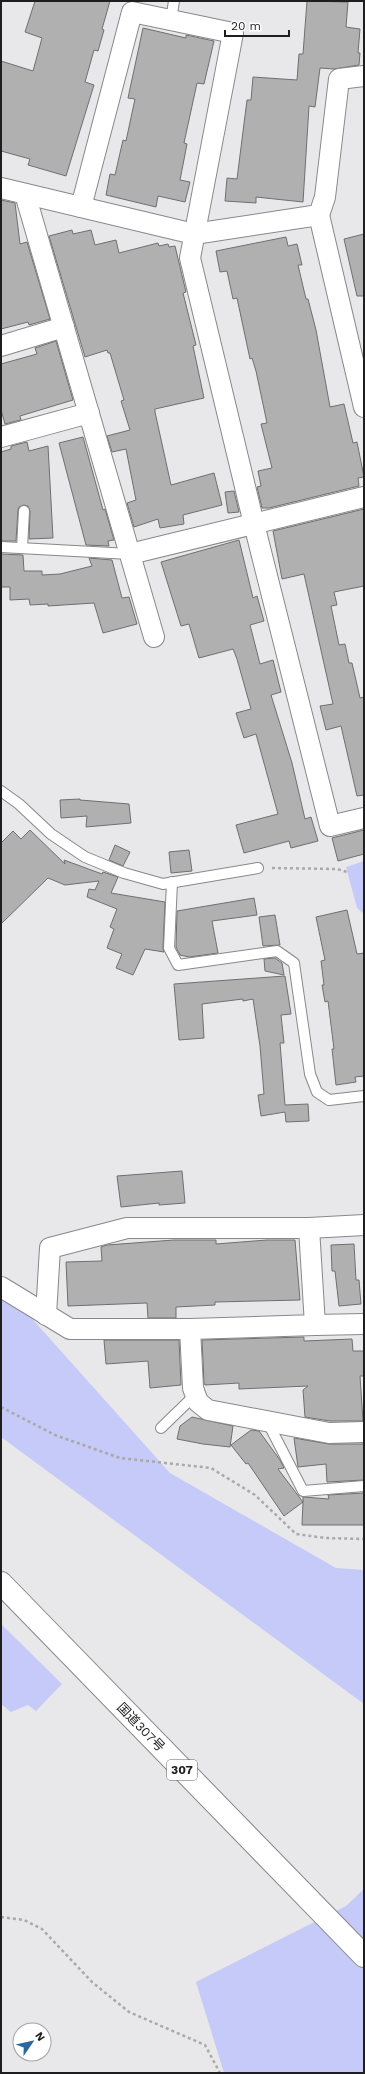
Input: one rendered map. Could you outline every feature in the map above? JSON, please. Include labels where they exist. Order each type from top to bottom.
[{"type":"highway","name":"国道307号","points":[[1,1583],[364,1956]]},
{"type":"street","points":[[81,207],[132,12],[172,10],[233,33],[190,258],[254,524],[330,826],[364,818]]},
{"type":"street","points":[[364,76],[339,79],[325,197],[319,215],[364,407]]},
{"type":"street","points":[[1,188],[194,234],[319,215]]},
{"type":"street","points":[[25,194],[154,637]]},
{"type":"street","points":[[1,346],[64,327]]},
{"type":"street","points":[[1,437],[89,413]]},
{"type":"street","points":[[130,554],[364,497]]},
{"type":"street","points":[[46,1315],[50,1248],[127,1228],[309,1228],[364,1225]]},
{"type":"street","points":[[309,1228],[315,1325]]},
{"type":"street","points":[[1,1287],[70,1329],[190,1329],[364,1324]]},
{"type":"street","points":[[190,1329],[193,1388],[198,1402],[208,1410],[328,1433],[364,1432]]},
{"type":"lane","points":[[22,548],[24,511]]},
{"type":"lane","points":[[1,547],[130,554]]},
{"type":"lane","points":[[1,791],[19,804],[51,834],[85,857],[124,874],[163,884],[258,868]]},
{"type":"lane","points":[[172,882],[169,948],[178,966],[277,951],[294,963],[310,1074],[317,1092],[329,1100],[364,1096]]},
{"type":"lane","points":[[161,1428],[195,1395]]},
{"type":"lane","points":[[267,1421],[303,1491],[364,1486]]},
{"type":"path","points":[[258,868],[337,869],[347,872]]},
{"type":"path","points":[[1,1408],[54,1435],[120,1458],[211,1468],[255,1495],[296,1534],[325,1538],[364,1539]]},
{"type":"path","points":[[1,1917],[24,1920],[42,1929],[92,1982],[129,2012],[204,2045],[220,2073]]},
{"type":"shaded area","points":[[364,861],[364,914],[357,908],[346,867]]},
{"type":"shaded area","points":[[1,1284],[170,1473],[336,1568],[364,1570],[364,1704],[1,1437]]},
{"type":"shaded area","points":[[1,1624],[62,1684],[36,1711],[28,1705],[11,1712],[1,1704]]},
{"type":"shaded area","points":[[364,1889],[364,2073],[224,2073],[196,1982],[346,1906]]},
{"type":"building","points":[[35,1],[110,1],[102,29],[104,30],[98,51],[94,50],[85,82],[94,85],[66,176],[28,165],[30,159],[1,151],[1,61],[33,71],[42,38],[25,32]]},
{"type":"building","points":[[307,1],[348,2],[346,27],[360,29],[358,53],[360,53],[359,65],[334,69],[320,68],[315,107],[309,106],[303,202],[256,197],[256,203],[225,201],[227,178],[237,179],[247,100],[251,100],[253,77],[297,80],[299,54],[303,54]]},
{"type":"building","points":[[143,28],[186,38],[186,35],[214,41],[204,84],[197,83],[184,143],[187,144],[180,180],[190,182],[185,202],[158,196],[156,207],[106,195],[110,174],[115,175],[123,140],[126,141],[135,99],[128,98]]},
{"type":"building","points":[[1,200],[15,203],[20,244],[27,242],[50,319],[29,325],[28,322],[1,329]]},
{"type":"building","points":[[72,230],[73,234],[91,230],[95,245],[116,240],[119,253],[158,243],[159,246],[168,244],[169,247],[175,246],[186,292],[183,293],[196,345],[193,346],[204,398],[155,409],[155,412],[171,485],[214,473],[222,505],[183,515],[184,524],[160,528],[158,519],[134,527],[127,503],[136,500],[126,449],[112,452],[107,436],[130,430],[121,401],[124,400],[110,353],[108,353],[107,350],[85,357],[49,236]]},
{"type":"building","points":[[364,234],[364,296],[357,296],[344,239]]},
{"type":"building","points":[[286,237],[288,246],[297,244],[302,265],[298,265],[306,299],[308,299],[316,330],[330,407],[344,404],[353,443],[357,442],[364,477],[358,478],[359,486],[269,508],[262,508],[257,487],[261,486],[258,471],[272,468],[261,424],[267,423],[256,371],[252,358],[250,359],[237,298],[233,299],[227,271],[220,272],[216,251]]},
{"type":"building","points":[[56,341],[73,400],[20,416],[21,420],[5,424],[1,410],[1,364],[37,354],[35,348]]},
{"type":"building","points":[[83,437],[103,510],[105,509],[114,540],[108,541],[109,546],[86,545],[59,443]]},
{"type":"building","points":[[27,442],[29,451],[48,446],[53,538],[29,539],[30,511],[28,506],[24,505],[19,507],[18,510],[16,541],[1,541],[1,452],[11,449],[11,446]]},
{"type":"building","points":[[234,491],[239,512],[228,513],[225,492]]},
{"type":"building","points":[[364,509],[364,586],[334,592],[337,605],[331,606],[339,645],[345,644],[349,663],[352,663],[360,698],[364,697],[364,795],[357,796],[341,726],[326,730],[320,706],[333,704],[304,574],[282,579],[273,531]]},
{"type":"building","points":[[239,540],[253,598],[257,596],[264,621],[250,625],[260,664],[273,660],[281,692],[271,695],[292,763],[305,819],[311,817],[318,841],[291,848],[289,841],[244,853],[236,825],[278,814],[256,734],[244,738],[236,713],[251,709],[237,659],[233,649],[199,658],[189,624],[181,626],[161,562]]},
{"type":"building","points":[[1,554],[23,555],[24,571],[42,571],[42,575],[60,574],[92,566],[89,558],[112,560],[122,598],[129,597],[137,624],[103,633],[94,603],[48,606],[48,604],[30,605],[29,599],[10,600],[10,587],[1,587]]},
{"type":"building","points":[[80,799],[129,804],[131,823],[86,827],[87,816],[61,818],[60,800]]},
{"type":"building","points":[[30,830],[65,864],[64,860],[102,874],[103,872],[118,877],[111,893],[165,902],[164,952],[145,949],[133,975],[116,968],[122,954],[107,948],[114,929],[110,927],[117,909],[87,897],[89,889],[95,890],[99,881],[65,885],[48,878],[1,924],[1,843],[13,831],[21,839]]},
{"type":"building","points":[[364,830],[364,854],[338,861],[332,838]]},
{"type":"building","points":[[115,845],[130,852],[123,866],[109,860]]},
{"type":"building","points":[[189,850],[192,871],[171,873],[169,852]]},
{"type":"building","points":[[254,898],[257,915],[212,921],[218,953],[189,957],[180,955],[176,947],[177,911]]},
{"type":"building","points":[[347,910],[357,954],[364,953],[364,1076],[355,1077],[356,1082],[336,1085],[332,1049],[334,1049],[328,1001],[325,1002],[322,985],[324,985],[321,961],[325,960],[316,917]]},
{"type":"building","points":[[275,915],[280,945],[263,946],[259,917]]},
{"type":"building","points":[[275,958],[282,963],[284,975],[265,971],[264,959]]},
{"type":"building","points":[[285,976],[291,1014],[281,1015],[284,1043],[280,1043],[285,1105],[308,1104],[309,1121],[286,1122],[285,1112],[261,1116],[258,1095],[264,1094],[260,1046],[253,999],[202,1004],[204,1038],[179,1040],[174,984]]},
{"type":"building","points":[[182,1171],[185,1203],[159,1205],[159,1203],[121,1207],[117,1176]]},
{"type":"building","points":[[174,1240],[216,1240],[216,1244],[267,1240],[295,1240],[300,1300],[215,1302],[215,1305],[176,1307],[176,1318],[148,1318],[147,1303],[68,1306],[66,1262],[102,1261],[101,1247],[107,1245]]},
{"type":"building","points":[[354,1244],[356,1280],[359,1280],[361,1304],[339,1306],[335,1271],[332,1271],[331,1245]]},
{"type":"building","points":[[304,1337],[304,1341],[352,1339],[353,1351],[364,1351],[364,1376],[360,1376],[363,1421],[330,1421],[305,1417],[303,1390],[308,1386],[239,1389],[239,1383],[205,1385],[204,1383],[202,1340]]},
{"type":"building","points":[[104,1340],[179,1340],[181,1385],[150,1388],[148,1361],[106,1364]]},
{"type":"building","points":[[192,1417],[233,1426],[230,1447],[177,1439],[180,1426]]},
{"type":"building","points":[[251,1430],[259,1431],[280,1460],[284,1468],[278,1469],[303,1502],[284,1516],[248,1463],[246,1464],[231,1445]]},
{"type":"building","points":[[294,1438],[329,1444],[364,1444],[364,1480],[327,1482],[326,1464],[298,1467]]},
{"type":"building","points":[[364,1493],[364,1525],[302,1525],[303,1497],[329,1499],[328,1495]]}]
